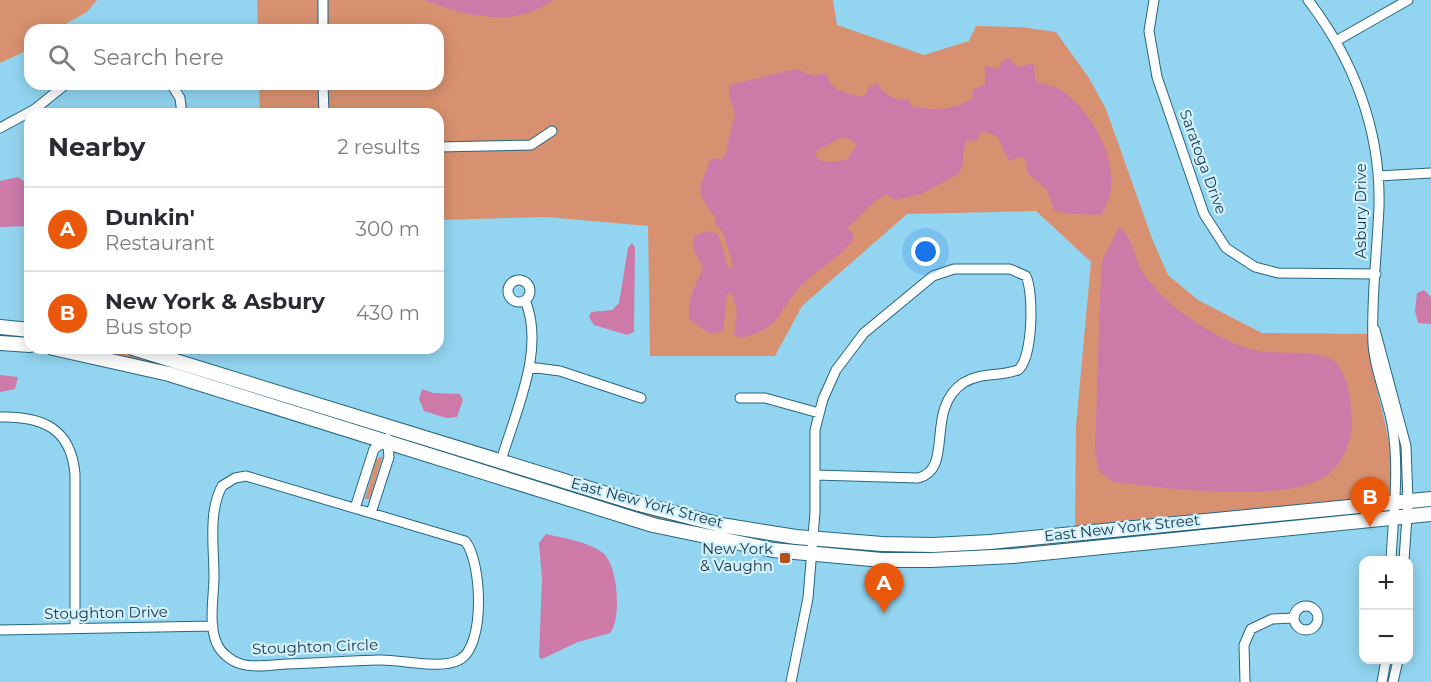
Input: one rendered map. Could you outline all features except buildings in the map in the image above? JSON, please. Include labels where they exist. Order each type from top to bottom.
[{"type":"main road","points":[[0,327],[24,329]]},
{"type":"main road","points":[[0,343],[24,345]]},
{"type":"main road","name":"East New York Street","points":[[82,354],[140,366],[654,525],[725,541],[811,555],[890,560],[970,559],[1431,514]]},
{"type":"main road","name":"East New York Street","points":[[153,354],[680,515],[812,539],[903,545],[990,542],[1431,499]]},
{"type":"street","points":[[322,0],[323,24]]},
{"type":"street","name":"Saratoga Drive","points":[[1154,0],[1149,32],[1157,77],[1204,214],[1226,248],[1255,267],[1278,273],[1376,274]]},
{"type":"street","name":"Asbury Drive","points":[[1308,0],[1336,41],[1353,73],[1363,102],[1378,176],[1375,358],[1394,444],[1401,502],[1404,556]]},
{"type":"street","points":[[1336,41],[1408,0]]},
{"type":"street","points":[[41,108],[60,90]]},
{"type":"street","points":[[175,90],[180,98],[181,108]]},
{"type":"street","points":[[323,90],[324,108]]},
{"type":"street","points":[[0,128],[24,118]]},
{"type":"street","points":[[444,147],[531,145],[552,131]]},
{"type":"street","points":[[1378,176],[1431,173]]},
{"type":"street","points":[[791,682],[808,598],[815,476],[813,448],[819,412],[828,385],[854,344],[933,276],[954,269],[1010,268],[1026,276],[1030,292],[1026,360],[1018,370],[976,377],[955,390],[943,407],[938,457],[931,473],[918,478],[815,476]]},
{"type":"street","points":[[501,461],[529,367],[531,326],[525,300]]},
{"type":"street","name":"Asbury Drive","points":[[1375,329],[1406,446],[1400,517],[1392,556]]},
{"type":"street","points":[[529,367],[560,371],[641,398]]},
{"type":"street","points":[[740,398],[765,398],[819,412]]},
{"type":"street","points":[[0,417],[34,418],[46,424],[59,433],[71,453],[75,474],[75,628]]},
{"type":"street","points":[[371,513],[389,457],[386,441],[390,427]]},
{"type":"street","points":[[356,508],[374,449],[386,441]]},
{"type":"street","name":"Stoughton Circle","points":[[254,477],[371,513],[409,526],[457,537],[470,547],[477,570],[477,621],[472,648],[460,660],[441,664],[391,659],[242,664],[231,659],[218,646],[213,626],[214,511],[222,486],[235,478],[254,477]]},
{"type":"street","points":[[1245,682],[1244,645],[1251,629],[1272,619],[1294,618]]},
{"type":"street","name":"Stoughton Drive","points":[[0,630],[213,626]]},
{"type":"street","points":[[1382,682],[1385,664]]},
{"type":"street","points":[[1393,682],[1397,664]]},
{"type":"shaded area","points":[[0,0],[97,0],[87,12],[66,24],[24,24],[24,52],[0,63]]},
{"type":"shaded area","points":[[257,0],[833,0],[837,25],[924,55],[969,41],[976,26],[1021,27],[1056,32],[1089,78],[1106,109],[1153,241],[1168,275],[1198,300],[1262,333],[1370,334],[1376,385],[1391,455],[1391,483],[1388,497],[1075,529],[1076,426],[1091,262],[1036,211],[907,214],[802,306],[775,356],[650,356],[648,226],[547,217],[444,220],[444,108],[260,108],[259,90],[444,90],[444,24],[258,24]]},
{"type":"shaded area","points":[[424,0],[553,0],[538,9],[523,14],[490,17],[456,11]]},
{"type":"shaded area","points":[[1008,58],[1018,67],[1034,63],[1035,80],[1061,90],[1088,116],[1105,148],[1110,165],[1109,200],[1101,215],[1072,214],[1054,210],[1047,190],[1028,174],[1025,160],[1021,157],[1009,161],[997,136],[982,131],[976,141],[967,140],[959,174],[921,194],[896,200],[886,195],[876,200],[848,228],[853,234],[852,242],[802,285],[778,318],[765,329],[741,338],[734,335],[737,312],[732,293],[727,294],[723,332],[709,333],[690,320],[690,299],[703,267],[693,244],[696,235],[708,231],[718,234],[729,270],[733,265],[723,233],[715,224],[715,217],[700,190],[710,161],[725,156],[735,113],[729,95],[729,85],[796,69],[813,76],[822,73],[827,75],[836,88],[860,97],[865,95],[870,86],[878,83],[887,94],[908,100],[913,107],[944,108],[959,105],[973,97],[972,90],[985,84],[985,66],[999,69],[1001,62]],"holes":[[[840,138],[851,139],[856,145],[847,160],[825,162],[817,159],[816,151]]]},
{"type":"shaded area","points":[[18,177],[24,182],[24,226],[0,227],[0,181]]},
{"type":"shaded area","points":[[1119,227],[1128,237],[1140,268],[1151,284],[1178,310],[1199,325],[1249,349],[1313,354],[1324,356],[1338,365],[1349,392],[1352,422],[1350,438],[1344,454],[1334,469],[1321,479],[1301,486],[1249,492],[1190,490],[1113,482],[1099,471],[1095,451],[1101,269],[1103,259]]},
{"type":"shaded area","points":[[632,243],[635,247],[634,332],[627,335],[594,325],[589,317],[591,312],[612,310],[619,303],[628,248]]},
{"type":"shaded area","points":[[1424,290],[1431,297],[1431,324],[1418,323],[1415,311],[1417,293]]},
{"type":"shaded area","points":[[107,354],[134,354],[161,360],[291,403],[239,389]]},
{"type":"shaded area","points":[[0,375],[18,377],[15,389],[0,392]]},
{"type":"shaded area","points":[[422,389],[433,393],[460,394],[463,400],[457,417],[446,418],[424,411],[419,399]]},
{"type":"shaded area","points":[[383,455],[371,495],[369,499],[365,499],[376,460]]},
{"type":"shaded area","points":[[479,463],[712,528],[651,519]]},
{"type":"shaded area","points":[[1304,518],[1260,526],[957,555],[910,553]]},
{"type":"shaded area","points":[[546,534],[583,543],[603,553],[608,559],[615,580],[617,605],[614,626],[610,633],[578,642],[542,659],[539,657],[542,578],[539,543]]},
{"type":"place","name":"New York & Asbury","points":[[1370,527]]},
{"type":"place","name":"New York & Vaughn","points":[[785,558]]},
{"type":"place","name":"Dunkin'","points":[[884,613]]}]
